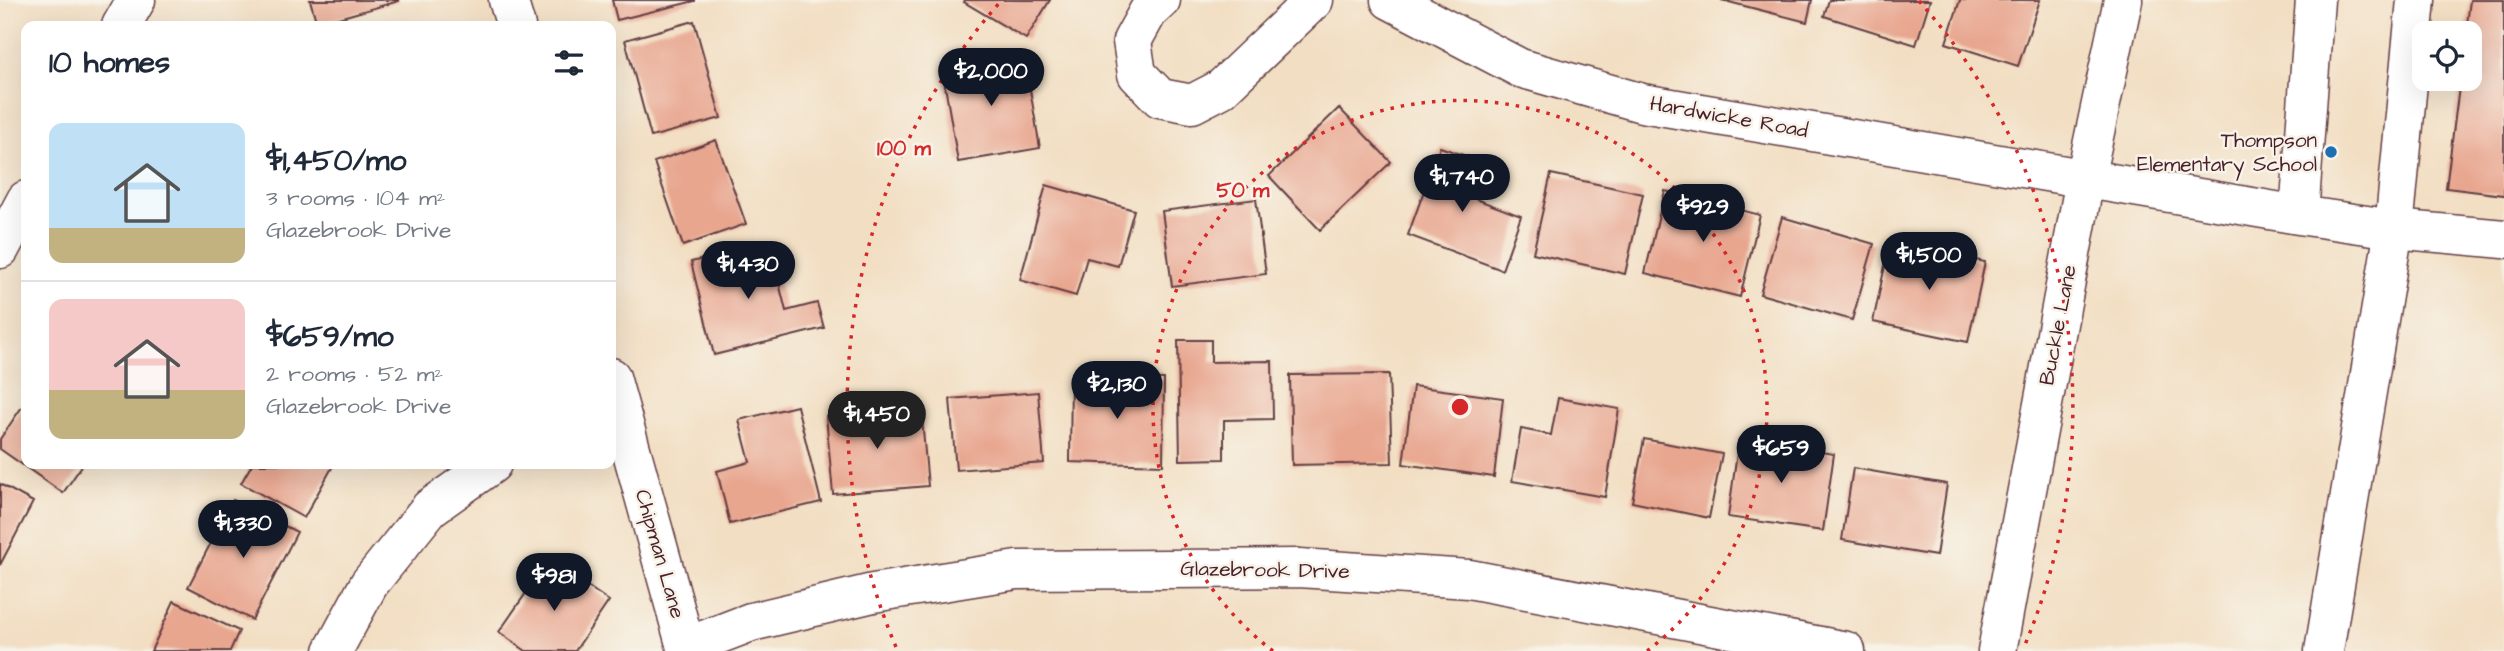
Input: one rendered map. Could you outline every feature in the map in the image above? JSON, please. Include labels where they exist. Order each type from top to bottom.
[{"type":"street","points":[[124,21],[136,0]]},
{"type":"street","points":[[509,0],[515,21]]},
{"type":"street","points":[[1161,0],[1148,12],[1132,41],[1137,74],[1160,98],[1192,104],[1222,89],[1314,0]]},
{"type":"street","name":"Hardwicke Road","points":[[1390,0],[1520,68],[1642,103],[2299,215],[2394,229],[2504,239]]},
{"type":"street","name":"Buckle Lane","points":[[1997,651],[2085,179],[2123,0]]},
{"type":"street","points":[[2299,215],[2315,0]]},
{"type":"street","points":[[2324,651],[2394,229],[2416,0]]},
{"type":"street","points":[[0,249],[21,210]]},
{"type":"street","name":"Chipman Lane","points":[[617,426],[686,649]]},
{"type":"street","points":[[333,651],[369,584],[430,508],[485,469]]},
{"type":"street","name":"Glazebrook Drive","points":[[686,649],[751,622],[873,593],[1017,570],[1299,568],[1469,579],[1846,651]]},
{"type":"building","points":[[310,0],[399,0],[328,21],[316,21]]},
{"type":"building","points":[[612,0],[695,0],[695,1],[617,20]]},
{"type":"building","points":[[1050,0],[1026,39],[964,2]]},
{"type":"building","points":[[1721,0],[1812,0],[1807,22]]},
{"type":"building","points":[[1829,0],[1930,0],[1916,45],[1824,16]]},
{"type":"building","points":[[1960,0],[2040,0],[2018,66],[1946,43]]},
{"type":"building","points":[[2470,0],[2504,0],[2504,195],[2446,188],[2458,91],[2482,91],[2482,21],[2467,21]]},
{"type":"building","points":[[694,21],[721,118],[651,137],[625,40]]},
{"type":"building","points":[[1024,54],[1040,148],[958,162],[942,68]]},
{"type":"building","points":[[1339,108],[1391,162],[1320,230],[1269,176]]},
{"type":"building","points":[[716,140],[746,224],[683,246],[654,162]]},
{"type":"building","points":[[1440,147],[1478,160],[1465,195],[1521,216],[1502,270],[1408,235]]},
{"type":"building","points":[[1551,174],[1643,194],[1625,274],[1533,253]]},
{"type":"building","points":[[1046,185],[1134,210],[1118,266],[1087,258],[1076,296],[1020,280]]},
{"type":"building","points":[[1665,191],[1760,215],[1740,297],[1645,273]]},
{"type":"building","points":[[1256,199],[1266,274],[1172,286],[1162,211]]},
{"type":"building","points":[[1782,217],[1874,244],[1852,320],[1760,294]]},
{"type":"building","points":[[1890,242],[1985,262],[1968,342],[1873,322]]},
{"type":"building","points":[[769,243],[786,311],[817,303],[824,328],[714,355],[691,262]]},
{"type":"building","points":[[1178,340],[1211,340],[1211,362],[1272,361],[1273,419],[1224,420],[1224,459],[1180,460]]},
{"type":"building","points":[[1389,374],[1392,463],[1292,465],[1290,375]]},
{"type":"building","points":[[1071,377],[1164,379],[1163,465],[1070,462]]},
{"type":"building","points":[[1413,386],[1503,398],[1494,477],[1403,464]]},
{"type":"building","points":[[1038,392],[1044,463],[956,470],[950,399]]},
{"type":"building","points":[[1558,398],[1619,409],[1605,497],[1512,481],[1521,429],[1551,435]]},
{"type":"building","points":[[797,406],[821,502],[730,524],[717,471],[750,462],[739,420]]},
{"type":"building","points":[[21,408],[21,464],[0,449],[0,439]]},
{"type":"building","points":[[921,408],[928,486],[833,494],[826,416]]},
{"type":"building","points":[[1644,439],[1722,454],[1709,518],[1632,502]]},
{"type":"building","points":[[1739,439],[1834,454],[1823,531],[1728,517]]},
{"type":"building","points":[[1853,468],[1947,484],[1936,556],[1842,540]]},
{"type":"building","points":[[29,469],[80,469],[63,493]]},
{"type":"building","points":[[249,469],[331,469],[304,518],[241,483]]},
{"type":"building","points":[[0,484],[33,502],[0,565]]},
{"type":"building","points":[[233,500],[297,532],[252,620],[188,587]]},
{"type":"building","points":[[549,560],[609,601],[575,651],[526,651],[499,632]]},
{"type":"building","points":[[174,601],[239,631],[230,651],[151,651]]},
{"type":"place","name":"Thompson Elementary School","points":[[2331,152]]}]
